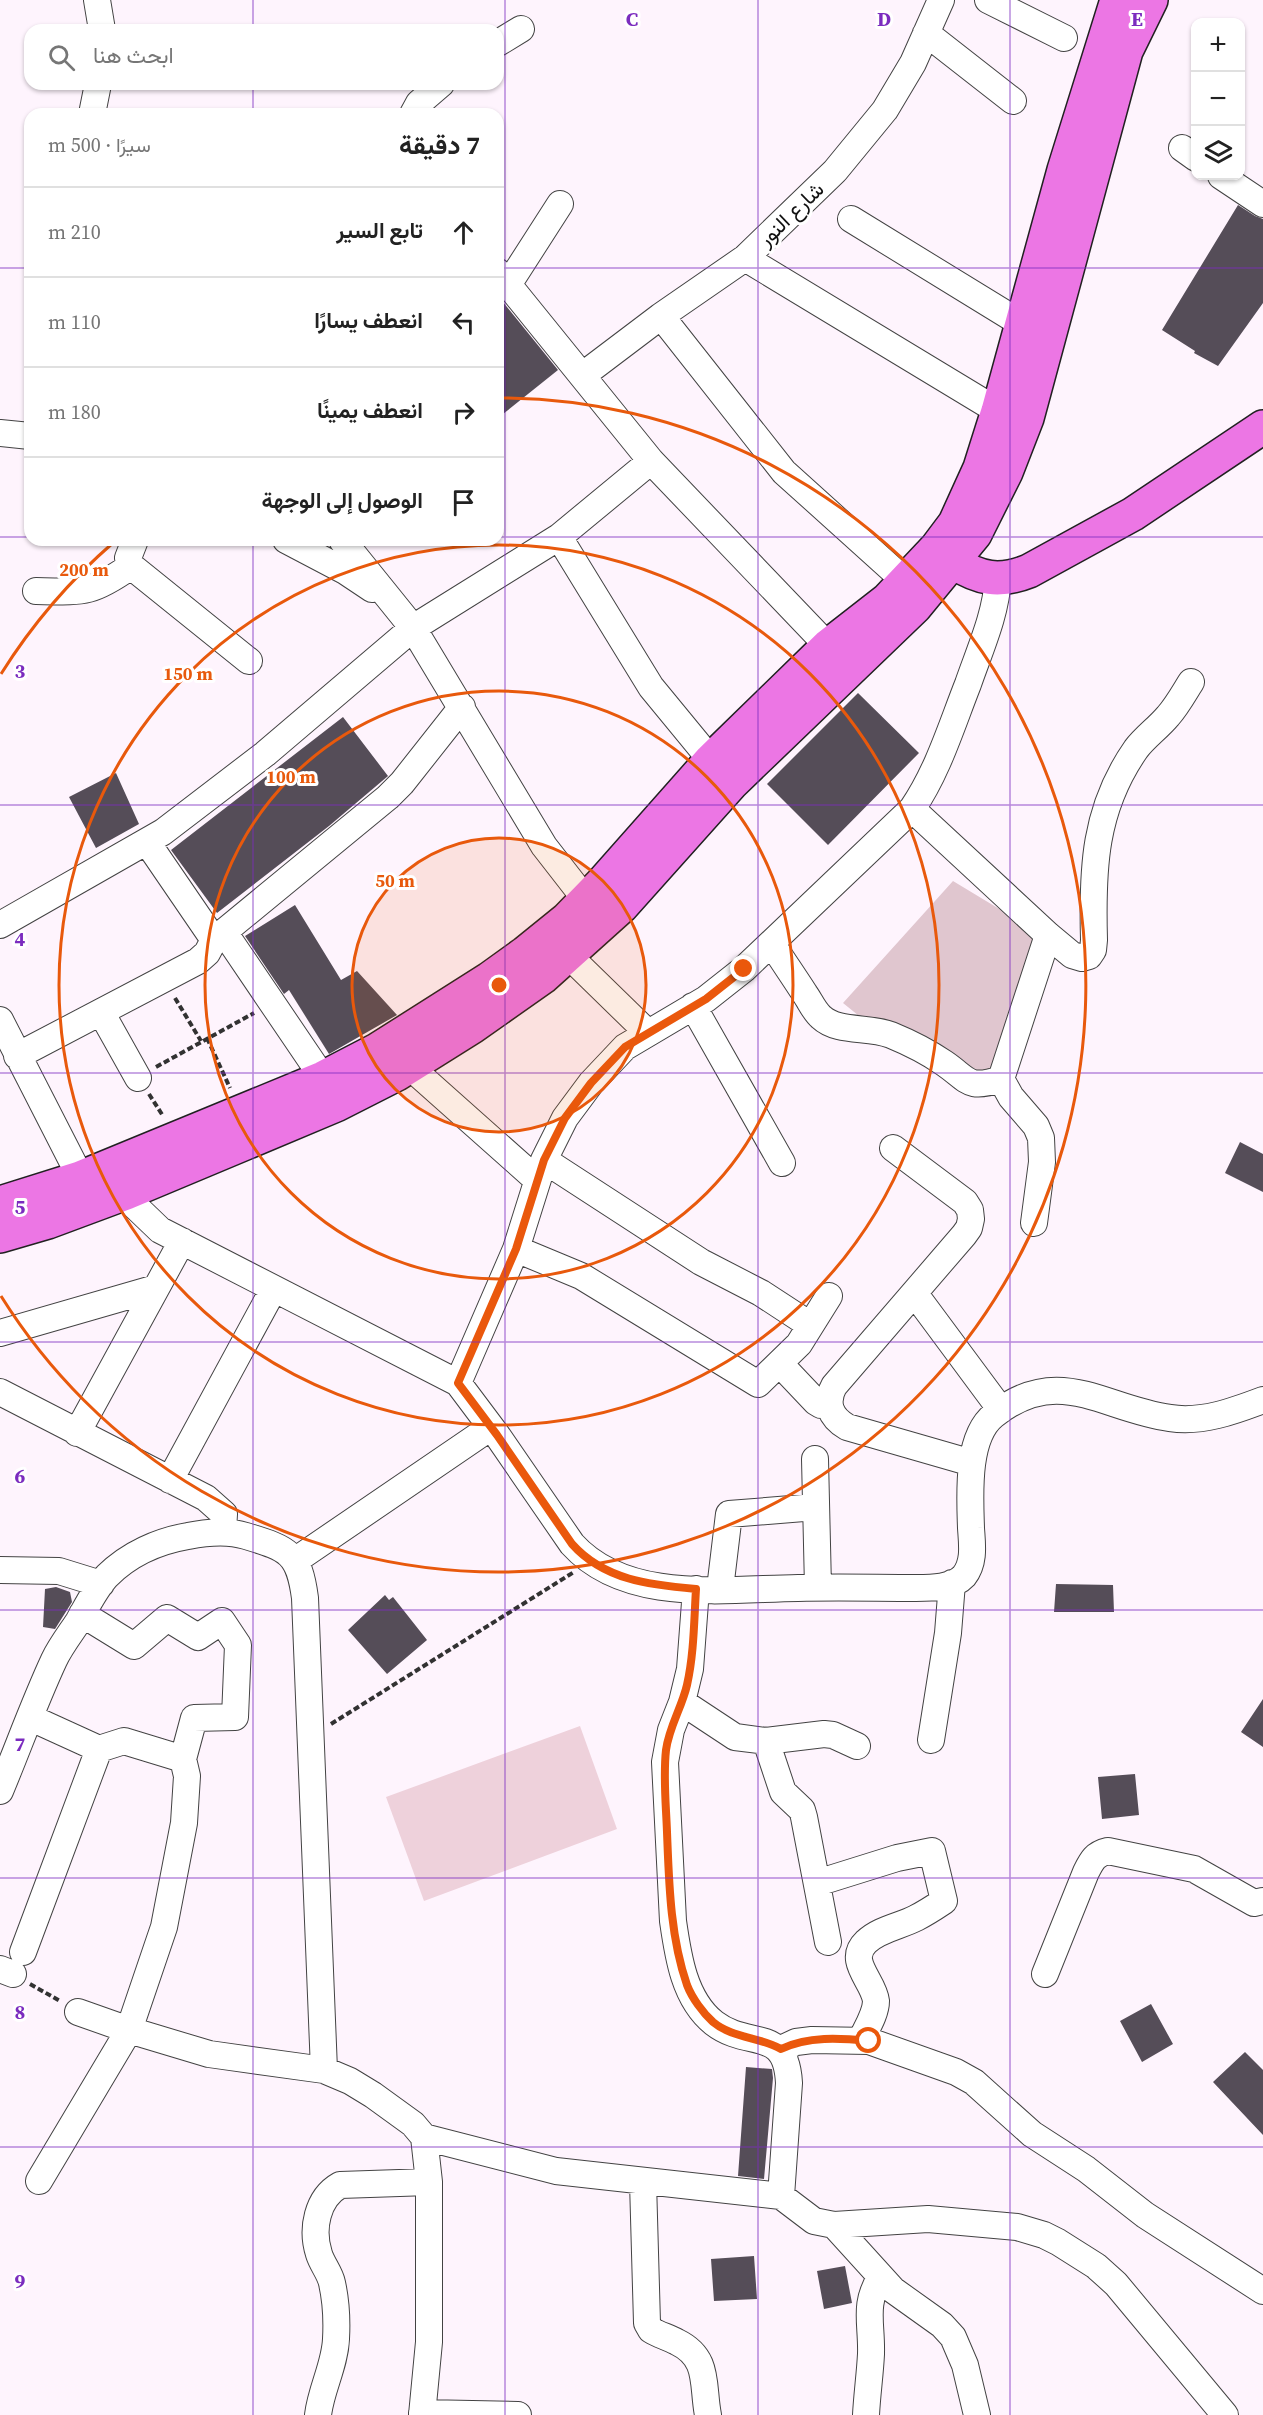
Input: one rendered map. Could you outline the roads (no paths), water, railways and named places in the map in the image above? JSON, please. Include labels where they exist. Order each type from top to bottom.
[{"type":"main road","points":[[121,1178],[176,1137],[323,1078],[377,1050],[489,979],[544,939],[586,900],[711,760],[828,646],[886,600],[937,547],[955,523],[980,468],[1023,324],[1064,170],[1117,0]]},
{"type":"main road","points":[[0,1236],[87,1191],[336,1105],[409,1066],[472,1027],[543,976],[622,906],[732,783],[915,607],[975,534],[990,509],[1006,472],[1026,418],[1126,51],[1151,0]]},
{"type":"main road","points":[[953,562],[975,574],[998,578],[1016,576],[1029,571],[1100,534],[1239,445],[1263,427]]},
{"type":"main road","points":[[0,1203],[87,1191]]},
{"type":"street","points":[[97,0],[101,24]]},
{"type":"street","name":"شارع النور","points":[[583,375],[661,316],[745,258],[835,171],[885,110],[913,63],[941,0]]},
{"type":"street","points":[[988,0],[1064,38]]},
{"type":"street","points":[[504,39],[521,29]]},
{"type":"street","points":[[927,33],[1013,101]]},
{"type":"street","points":[[93,108],[97,90]]},
{"type":"street","points":[[416,108],[434,90]]},
{"type":"street","points":[[1227,180],[1263,204]]},
{"type":"street","points":[[504,277],[560,204]]},
{"type":"street","points":[[851,219],[1023,324]]},
{"type":"street","points":[[745,258],[998,411]]},
{"type":"street","points":[[504,279],[651,461],[828,646]]},
{"type":"street","points":[[661,316],[784,472],[905,581]]},
{"type":"street","points":[[0,433],[24,435]]},
{"type":"street","points":[[0,925],[147,842],[265,754],[413,628],[559,537],[651,461]]},
{"type":"street","points":[[559,537],[651,687],[711,760]]},
{"type":"street","points":[[133,546],[128,558],[131,566],[249,661]]},
{"type":"street","points":[[297,546],[351,575],[396,608]]},
{"type":"street","points":[[347,546],[413,628],[544,846],[586,900]]},
{"type":"street","points":[[36,591],[82,592],[104,585],[131,566]]},
{"type":"street","points":[[458,1383],[516,1249],[540,1169],[565,1118],[591,1083],[625,1047],[724,986],[772,944],[912,809],[927,786],[943,749],[990,622],[998,578]]},
{"type":"street","points":[[912,809],[1072,955],[1082,958],[1089,956],[1093,950],[1093,870],[1106,806],[1113,787],[1135,751],[1168,716],[1191,682]]},
{"type":"street","points":[[17,1056],[198,961],[219,936],[388,797],[402,783],[462,707]]},
{"type":"street","points":[[147,842],[272,1003],[323,1078]]},
{"type":"street","points":[[1034,1223],[1042,1162],[1041,1138],[1036,1126],[1011,1097],[1001,1080],[1048,935]]},
{"type":"street","points":[[772,944],[819,1016],[831,1025],[843,1028],[856,1027],[890,1035],[945,1064],[970,1083],[979,1084],[1001,1080]]},
{"type":"street","points":[[568,955],[648,1033]]},
{"type":"street","points":[[693,1006],[782,1163]]},
{"type":"street","points":[[101,1012],[138,1078]]},
{"type":"street","points":[[0,1020],[87,1191]]},
{"type":"street","points":[[409,1066],[540,1169],[701,1262],[761,1293],[810,1325]]},
{"type":"street","points":[[893,1148],[965,1202],[970,1210],[969,1228],[915,1294],[834,1386],[829,1405],[838,1422],[847,1427],[972,1462]]},
{"type":"street","points":[[121,1178],[135,1206],[160,1230],[458,1383],[572,1544],[591,1562],[611,1572],[651,1584],[708,1589],[916,1588],[952,1583],[963,1576],[971,1563],[972,1462],[979,1435],[990,1418],[1017,1398],[1035,1393],[1059,1391],[1096,1396],[1170,1419],[1190,1419],[1232,1412],[1263,1400]]},
{"type":"street","points":[[77,1433],[182,1241]]},
{"type":"street","points":[[516,1249],[581,1275],[758,1384],[799,1344],[829,1296]]},
{"type":"street","points":[[0,1333],[156,1288]]},
{"type":"street","points":[[170,1480],[273,1290]]},
{"type":"street","points":[[915,1294],[1000,1410]]},
{"type":"street","points":[[780,1364],[816,1401],[821,1405],[829,1405]]},
{"type":"street","points":[[0,1392],[217,1506],[224,1514],[223,1531]]},
{"type":"street","points":[[296,1560],[491,1427]]},
{"type":"street","points":[[815,1459],[818,1587]]},
{"type":"street","points":[[781,2196],[789,2066],[781,2049],[772,2044],[725,2030],[713,2022],[700,2007],[688,1987],[673,1921],[665,1789],[667,1747],[682,1702],[708,1589],[729,1514],[816,1507]]},
{"type":"street","points":[[0,1791],[55,1658],[101,1584],[126,1560],[169,1539],[223,1531],[277,1546],[296,1560],[301,1569],[305,1598],[324,2070]]},
{"type":"street","points":[[0,1570],[59,1571],[101,1584]]},
{"type":"street","points":[[931,1740],[948,1633],[952,1583]]},
{"type":"street","points":[[39,2181],[129,2030],[164,1927],[184,1824],[188,1776],[183,1759],[194,1718],[235,1717],[238,1645],[222,1621],[198,1637],[167,1618],[134,1646],[82,1614]]},
{"type":"street","points":[[682,1702],[735,1737],[766,1741],[824,1734],[833,1735],[857,1746]]},
{"type":"street","points":[[31,1718],[99,1749],[124,1741],[183,1759]]},
{"type":"street","points":[[766,1741],[783,1792],[802,1810],[828,1941]]},
{"type":"street","points":[[12,1965],[99,1749]]},
{"type":"street","points":[[817,1883],[897,1858],[932,1851],[944,1901],[915,1919],[876,1935],[860,1950],[858,1961],[876,2001],[875,2010],[861,2040]]},
{"type":"street","points":[[1045,1974],[1086,1872],[1098,1853],[1108,1851],[1183,1865],[1206,1874],[1254,1903],[1263,1901]]},
{"type":"street","points":[[78,2012],[209,2054],[324,2070],[350,2081],[402,2114],[413,2124],[424,2137],[429,2182],[429,2342],[422,2414],[518,2415]]},
{"type":"street","points":[[781,2049],[796,2042],[812,2040],[869,2041],[956,2072],[974,2082],[1032,2134],[1086,2169],[1145,2215],[1263,2291]]},
{"type":"street","points":[[424,2137],[547,2169],[643,2182],[781,2196],[814,2221],[834,2225],[928,2219],[951,2220],[1017,2227],[1044,2235],[1096,2265],[1116,2284],[1225,2415]]},
{"type":"street","points":[[318,2415],[334,2360],[336,2336],[332,2280],[319,2254],[317,2240],[321,2203],[330,2190],[340,2185],[429,2182]]},
{"type":"street","points":[[643,2182],[648,2323],[651,2330],[678,2342],[695,2355],[704,2373],[708,2415]]},
{"type":"street","points":[[834,2225],[893,2290],[942,2325],[953,2337],[965,2365],[977,2415]]},
{"type":"street","points":[[866,2415],[871,2350],[869,2303],[872,2290],[881,2277]]}]
